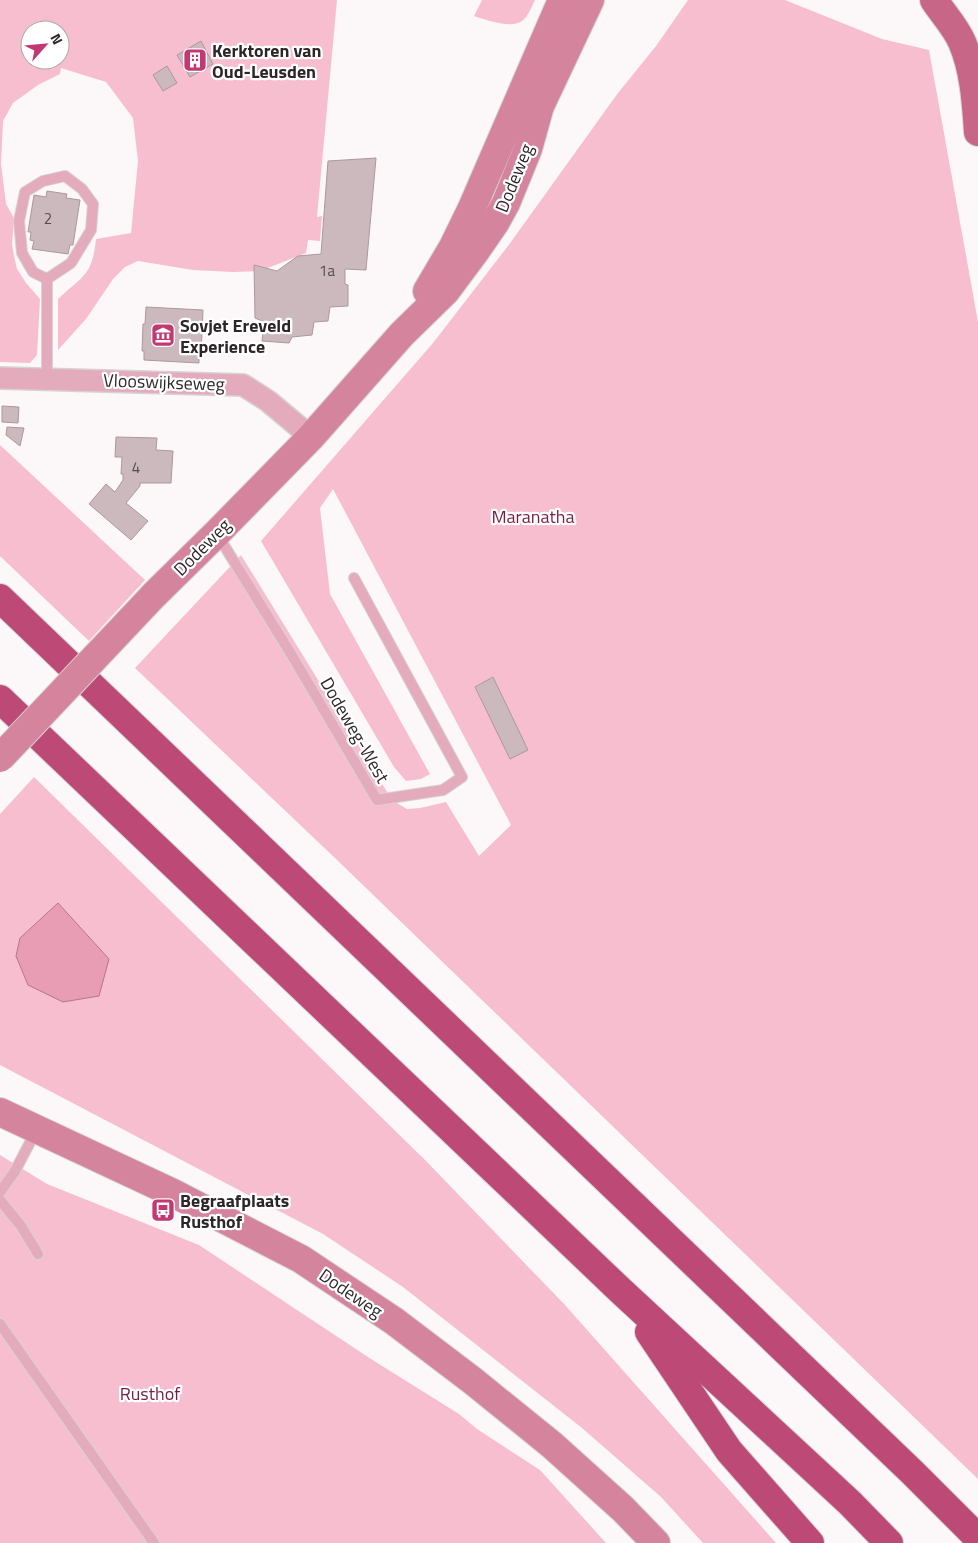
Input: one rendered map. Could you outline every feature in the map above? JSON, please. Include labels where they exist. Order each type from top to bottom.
[{"type":"highway","points":[[0,598],[899,1459],[978,1538]]},
{"type":"highway","points":[[0,700],[621,1291],[850,1503],[889,1543]]},
{"type":"highway","points":[[621,1291],[730,1451],[810,1543]]},
{"type":"main road","points":[[934,0],[946,15],[962,42],[974,87],[978,132]]},
{"type":"street","name":"Dodeweg","points":[[402,334],[453,247],[472,208],[562,0]]},
{"type":"street","name":"Dodeweg","points":[[0,758],[154,595],[217,534],[311,437],[402,334],[446,291],[495,223],[506,203],[528,149],[540,106],[590,0]]},
{"type":"street","name":"Vlooswijkseweg","points":[[0,378],[243,385],[268,402],[311,437]]},
{"type":"street","name":"Dodeweg","points":[[0,1112],[173,1193],[301,1259],[394,1321],[473,1381],[552,1446],[623,1509],[656,1543]]},
{"type":"lane","points":[[65,176],[82,189],[93,204],[91,230],[71,263],[47,279],[33,272],[22,253],[19,221],[25,192],[43,181],[65,176]]},
{"type":"lane","points":[[47,279],[47,378]]},
{"type":"lane","name":"Dodeweg-West","points":[[217,534],[292,654],[377,800],[443,790],[462,777],[354,578]]},
{"type":"lane","points":[[0,1192],[15,1170],[37,1128]]},
{"type":"lane","points":[[0,1200],[21,1226],[38,1254]]},
{"type":"lane","points":[[0,1324],[154,1543]]},
{"type":"green space","points":[[0,0],[337,0],[317,217],[322,216],[320,241],[308,240],[306,253],[260,271],[193,270],[138,261],[125,267],[113,279],[86,319],[58,350],[58,299],[89,268],[96,239],[131,233],[138,161],[133,118],[106,82],[67,70],[70,70],[70,20],[20,20],[20,70],[61,70],[60,74],[38,85],[13,103],[3,121],[1,164],[6,204],[14,218],[12,245],[17,269],[40,299],[37,355],[30,363],[0,362]]},
{"type":"green space","points":[[482,0],[535,0],[530,11],[522,21],[505,24],[474,16]]},
{"type":"green space","name":"Maranatha","points":[[688,0],[785,0],[882,39],[929,50],[978,322],[978,1479],[337,860],[135,668],[241,555],[392,800],[407,809],[446,802],[479,856],[511,825],[333,489],[320,508],[330,594],[430,774],[421,779],[406,781],[394,767],[261,541],[433,343],[508,246],[618,93],[656,46]]},
{"type":"green space","points":[[0,445],[145,580],[89,641],[0,556]]},
{"type":"green space","points":[[34,777],[427,1162],[565,1305],[776,1543],[703,1543],[661,1497],[582,1428],[403,1287],[323,1234],[0,1065],[0,814]]},
{"type":"green space","name":"Rusthof","points":[[0,1155],[47,1184],[199,1245],[371,1359],[459,1414],[477,1429],[540,1470],[606,1543],[0,1543]]},
{"type":"shaded area","points":[[58,903],[109,959],[99,996],[63,1002],[28,985],[16,956],[20,938]]},
{"type":"building","name":"Kerktoren van Oud-Leusden","points":[[201,41],[213,64],[190,77],[177,55]]},
{"type":"building","points":[[167,66],[177,83],[163,91],[153,75]]},
{"type":"building","points":[[376,158],[366,270],[345,269],[345,284],[348,285],[348,306],[330,307],[328,321],[314,322],[312,335],[292,337],[289,343],[262,341],[264,322],[255,318],[254,265],[277,271],[298,256],[321,254],[328,161]]},
{"type":"building","points":[[47,191],[67,194],[66,198],[80,200],[73,245],[70,245],[68,254],[32,249],[34,241],[30,240],[31,232],[28,232],[34,195],[46,197]]},
{"type":"building","points":[[146,307],[203,310],[199,363],[144,360],[144,351],[142,351],[143,324],[145,324]]},
{"type":"building","points":[[2,406],[19,407],[18,423],[2,422]]},
{"type":"building","points":[[7,427],[24,428],[20,446],[6,435]]},
{"type":"building","points":[[116,437],[157,438],[156,450],[173,451],[171,483],[140,483],[140,486],[126,503],[148,521],[131,540],[89,504],[106,484],[115,492],[123,480],[123,474],[121,474],[122,457],[115,457]]},
{"type":"building","points":[[493,677],[528,750],[510,759],[475,687]]},
{"type":"place","name":"Kerktoren van Oud-Leusden","points":[[195,60]]},
{"type":"place","name":"Sovjet Ereveld Experience","points":[[163,335]]},
{"type":"place","name":"Begraafplaats Rusthof","points":[[163,1210]]}]
